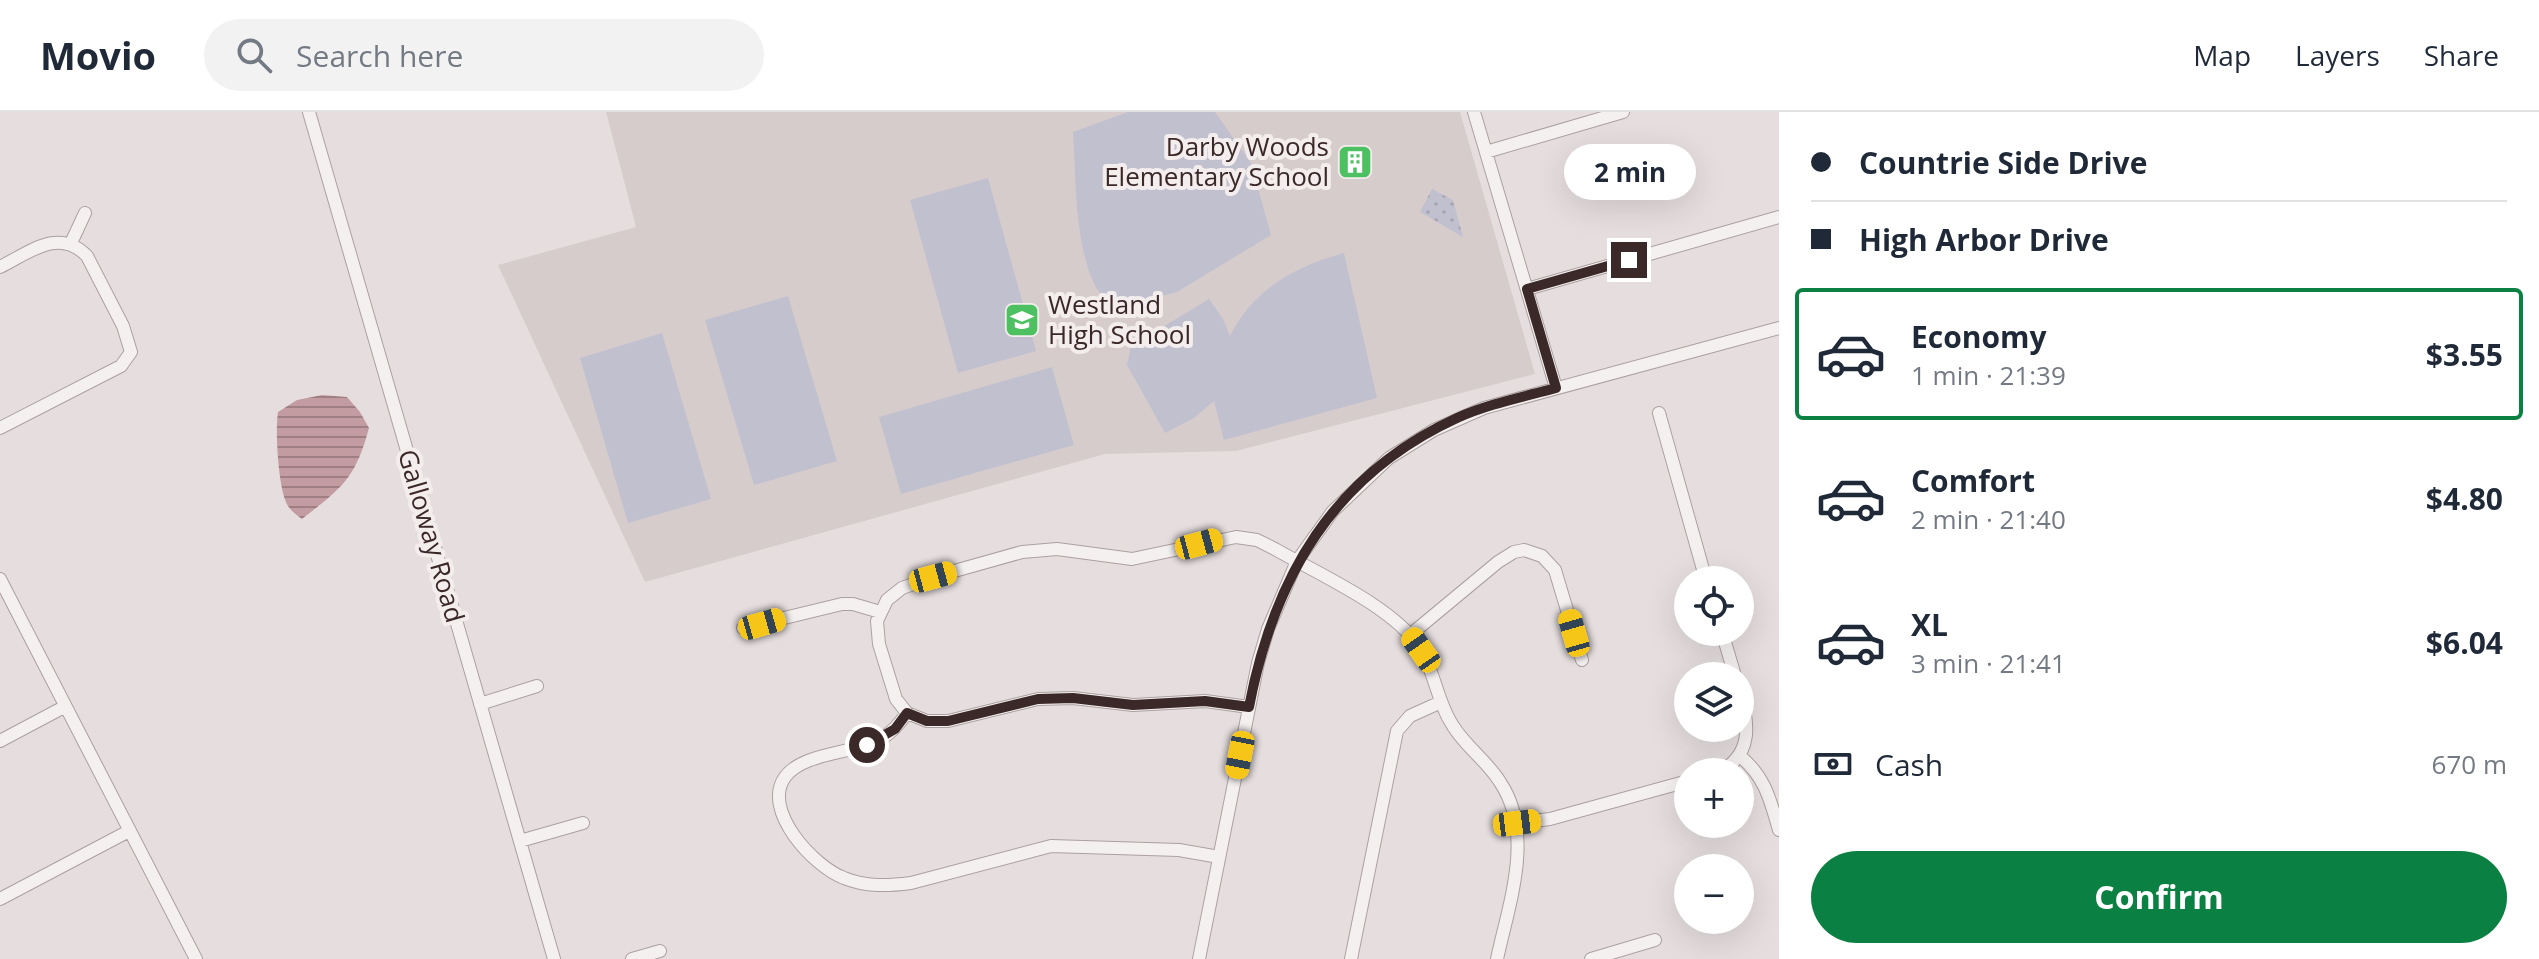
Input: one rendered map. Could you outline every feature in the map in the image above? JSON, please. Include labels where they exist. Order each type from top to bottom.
[{"type":"street","name":"Galloway Road","points":[[309,112],[554,959]]},
{"type":"street","points":[[1474,112],[1556,388]]},
{"type":"street","points":[[1486,152],[1623,112]]},
{"type":"street","points":[[71,243],[85,213]]},
{"type":"street","points":[[1527,289],[1779,217]]},
{"type":"street","points":[[0,267],[57,241],[71,243],[87,256],[92,265],[123,326],[131,352],[121,366],[0,428]]},
{"type":"street","points":[[1199,959],[1258,663],[1268,629],[1297,561],[1333,511],[1389,458],[1458,418],[1556,388],[1779,328]]},
{"type":"street","points":[[1659,413],[1702,566]]},
{"type":"street","points":[[1249,707],[1205,701],[1133,705],[1073,698],[1038,699],[948,721],[927,721],[907,713],[891,690],[877,633],[880,612],[894,593],[919,581],[1039,550],[1057,549],[1132,559],[1236,537],[1257,540],[1297,561],[1384,612],[1410,635],[1428,665],[1441,702],[1461,737],[1500,782],[1517,823],[1517,861],[1497,959]]},
{"type":"street","points":[[1410,635],[1498,562],[1524,550],[1542,556],[1555,570],[1582,660]]},
{"type":"street","points":[[1,582],[192,957]]},
{"type":"street","points":[[743,628],[842,604],[880,612]]},
{"type":"street","points":[[480,704],[537,686]]},
{"type":"street","points":[[1351,959],[1397,731],[1410,716],[1441,702]]},
{"type":"street","points":[[0,741],[64,707]]},
{"type":"street","points":[[907,713],[895,729],[882,738],[805,762],[787,774],[781,783],[778,802],[793,834],[806,852],[842,878],[865,885],[911,883],[1051,846],[1179,850],[1219,857]]},
{"type":"street","points":[[1737,758],[1746,742]]},
{"type":"street","points":[[1740,756],[1755,768],[1763,781],[1779,830]]},
{"type":"street","points":[[1517,823],[1550,819],[1674,785]]},
{"type":"street","points":[[520,841],[583,823]]},
{"type":"street","points":[[0,899],[129,831]]},
{"type":"street","points":[[1591,959],[1655,940]]},
{"type":"street","points":[[632,959],[660,951]]},
{"type":"shaded area","name":"Westland High School","points":[[606,112],[1460,112],[1535,374],[1236,451],[1105,454],[645,582],[498,265],[636,227]]},
{"type":"shaded area","points":[[1128,112],[1215,112],[1251,163],[1271,235],[1177,292],[1120,307],[1104,298],[1094,284],[1087,265],[1078,219],[1073,132]]},
{"type":"shaded area","points":[[988,178],[1036,351],[958,373],[910,200]]},
{"type":"shaded area","points":[[1432,189],[1453,200],[1463,237],[1420,212]]},
{"type":"shaded area","points":[[1344,253],[1377,398],[1224,440],[1214,401],[1194,418],[1165,433],[1127,365],[1131,346],[1209,299],[1230,336],[1251,305],[1278,282],[1309,265]]},
{"type":"shaded area","points":[[788,296],[837,461],[754,485],[705,320]]},
{"type":"shaded area","points":[[662,333],[711,499],[628,523],[580,358]]},
{"type":"shaded area","points":[[1052,367],[1074,445],[901,494],[879,417]]},
{"type":"shaded area","points":[[322,395],[347,397],[369,428],[346,481],[302,519],[288,506],[282,487],[277,445],[278,412],[297,400]]},
{"type":"place","name":"Darby Woods Elementary School","points":[[1355,162]]},
{"type":"place","name":"Westland High School","points":[[1022,320]]},
{"type":"route","points":[[867,745],[895,729],[907,713],[927,721],[948,721],[1038,699],[1073,698],[1133,705],[1205,701],[1249,707],[1268,629],[1290,576],[1297,561],[1333,511],[1389,458],[1434,430],[1484,408],[1556,388],[1527,289],[1629,260]]}]
